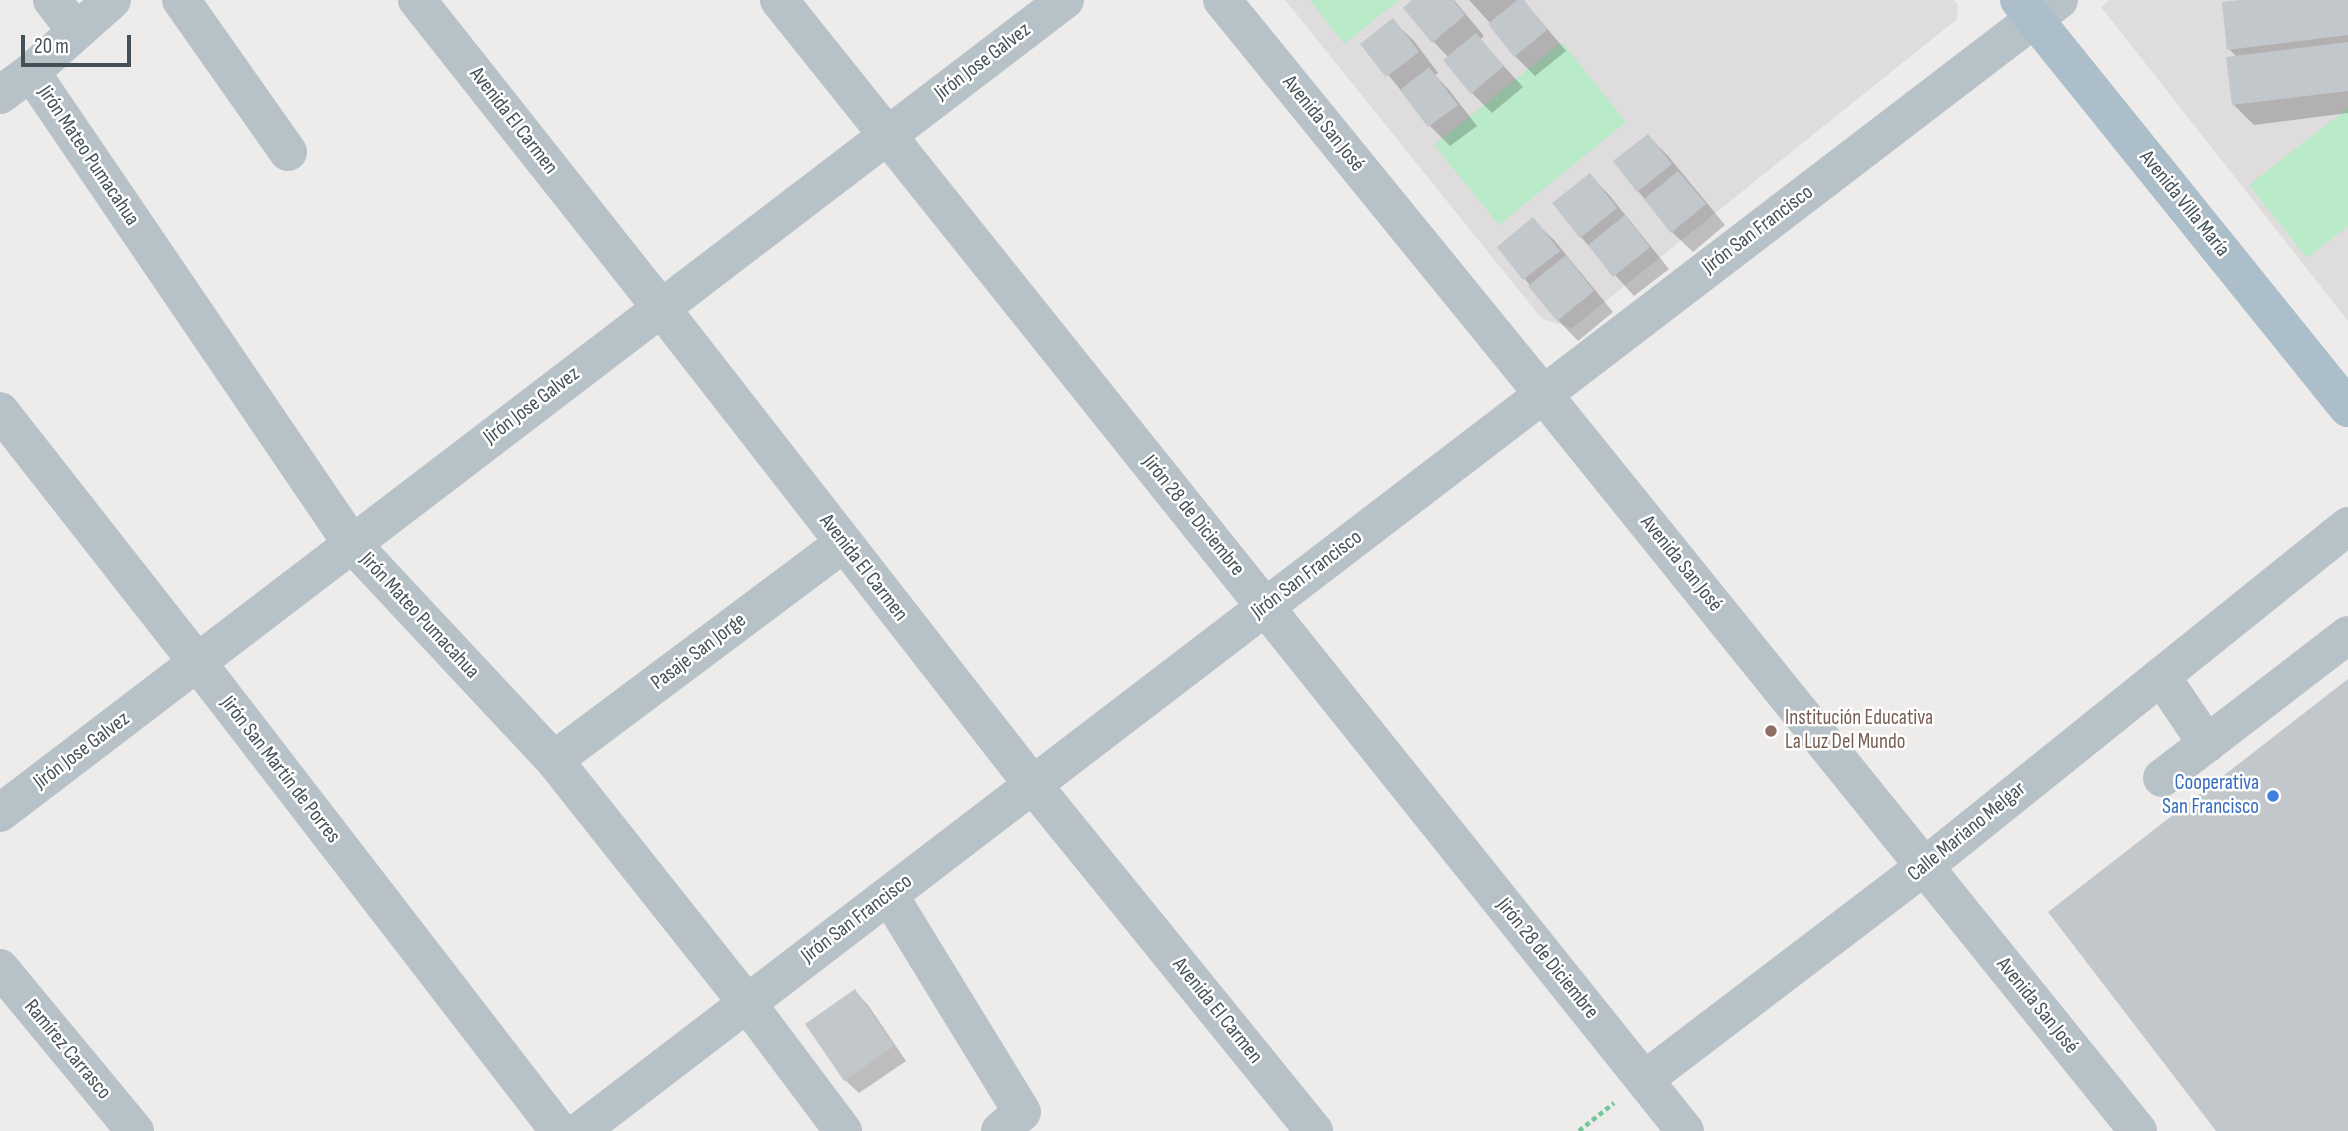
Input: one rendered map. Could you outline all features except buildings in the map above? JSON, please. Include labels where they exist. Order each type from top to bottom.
[{"type":"main road","name":"Avenida Villa María","points":[[2038,6],[2348,408]]},
{"type":"street","points":[[52,0],[76,31]]},
{"type":"street","points":[[0,95],[32,72],[112,0]]},
{"type":"street","points":[[181,0],[288,152]]},
{"type":"street","name":"Avenida El Carmen","points":[[417,0],[1033,785],[1314,1131]]},
{"type":"street","name":"Jirón 28 de Diciembre","points":[[779,0],[1685,1131]]},
{"type":"street","name":"Jirón Jose Galvez","points":[[0,813],[1065,0]]},
{"type":"street","name":"Avenida San José","points":[[1222,0],[1544,394],[2138,1131]]},
{"type":"street","name":"Jirón San Francisco","points":[[580,1131],[1544,394],[2038,6]]},
{"type":"street","name":"Jirón Mateo Pumacahua","points":[[32,72],[352,544],[554,760],[747,1003],[843,1131]]},
{"type":"street","name":"Jirón San Martín de Porres","points":[[0,411],[559,1131]]},
{"type":"street","name":"Calle Mariano Melgar","points":[[1644,1080],[1925,866],[2348,526]]},
{"type":"street","name":"Pasaje San Jorge","points":[[554,760],[844,543]]},
{"type":"street","points":[[2162,778],[2348,635]]},
{"type":"street","points":[[2161,676],[2207,744]]},
{"type":"street","points":[[889,895],[1022,1112],[1000,1131]]},
{"type":"street","name":"Ramírez Carrasco","points":[[0,968],[135,1131]]},
{"type":"path","points":[[1579,1131],[1644,1080]]},
{"type":"shaded area","points":[[1285,0],[1954,0],[1958,5],[1956,20],[1572,328],[1542,319]]},
{"type":"shaded area","points":[[2109,0],[2348,0],[2348,321],[2101,7]]},
{"type":"green space","points":[[1310,0],[1399,0],[1344,44]]},
{"type":"green space","points":[[1562,42],[1626,122],[1499,225],[1434,145]]},
{"type":"green space","points":[[2348,108],[2348,226],[2307,258],[2249,185]]},
{"type":"place","name":"Institución Educativa La Luz Del Mundo","points":[[1771,731]]},
{"type":"place","name":"Cooperativa San Francisco","points":[[2273,796]]}]
